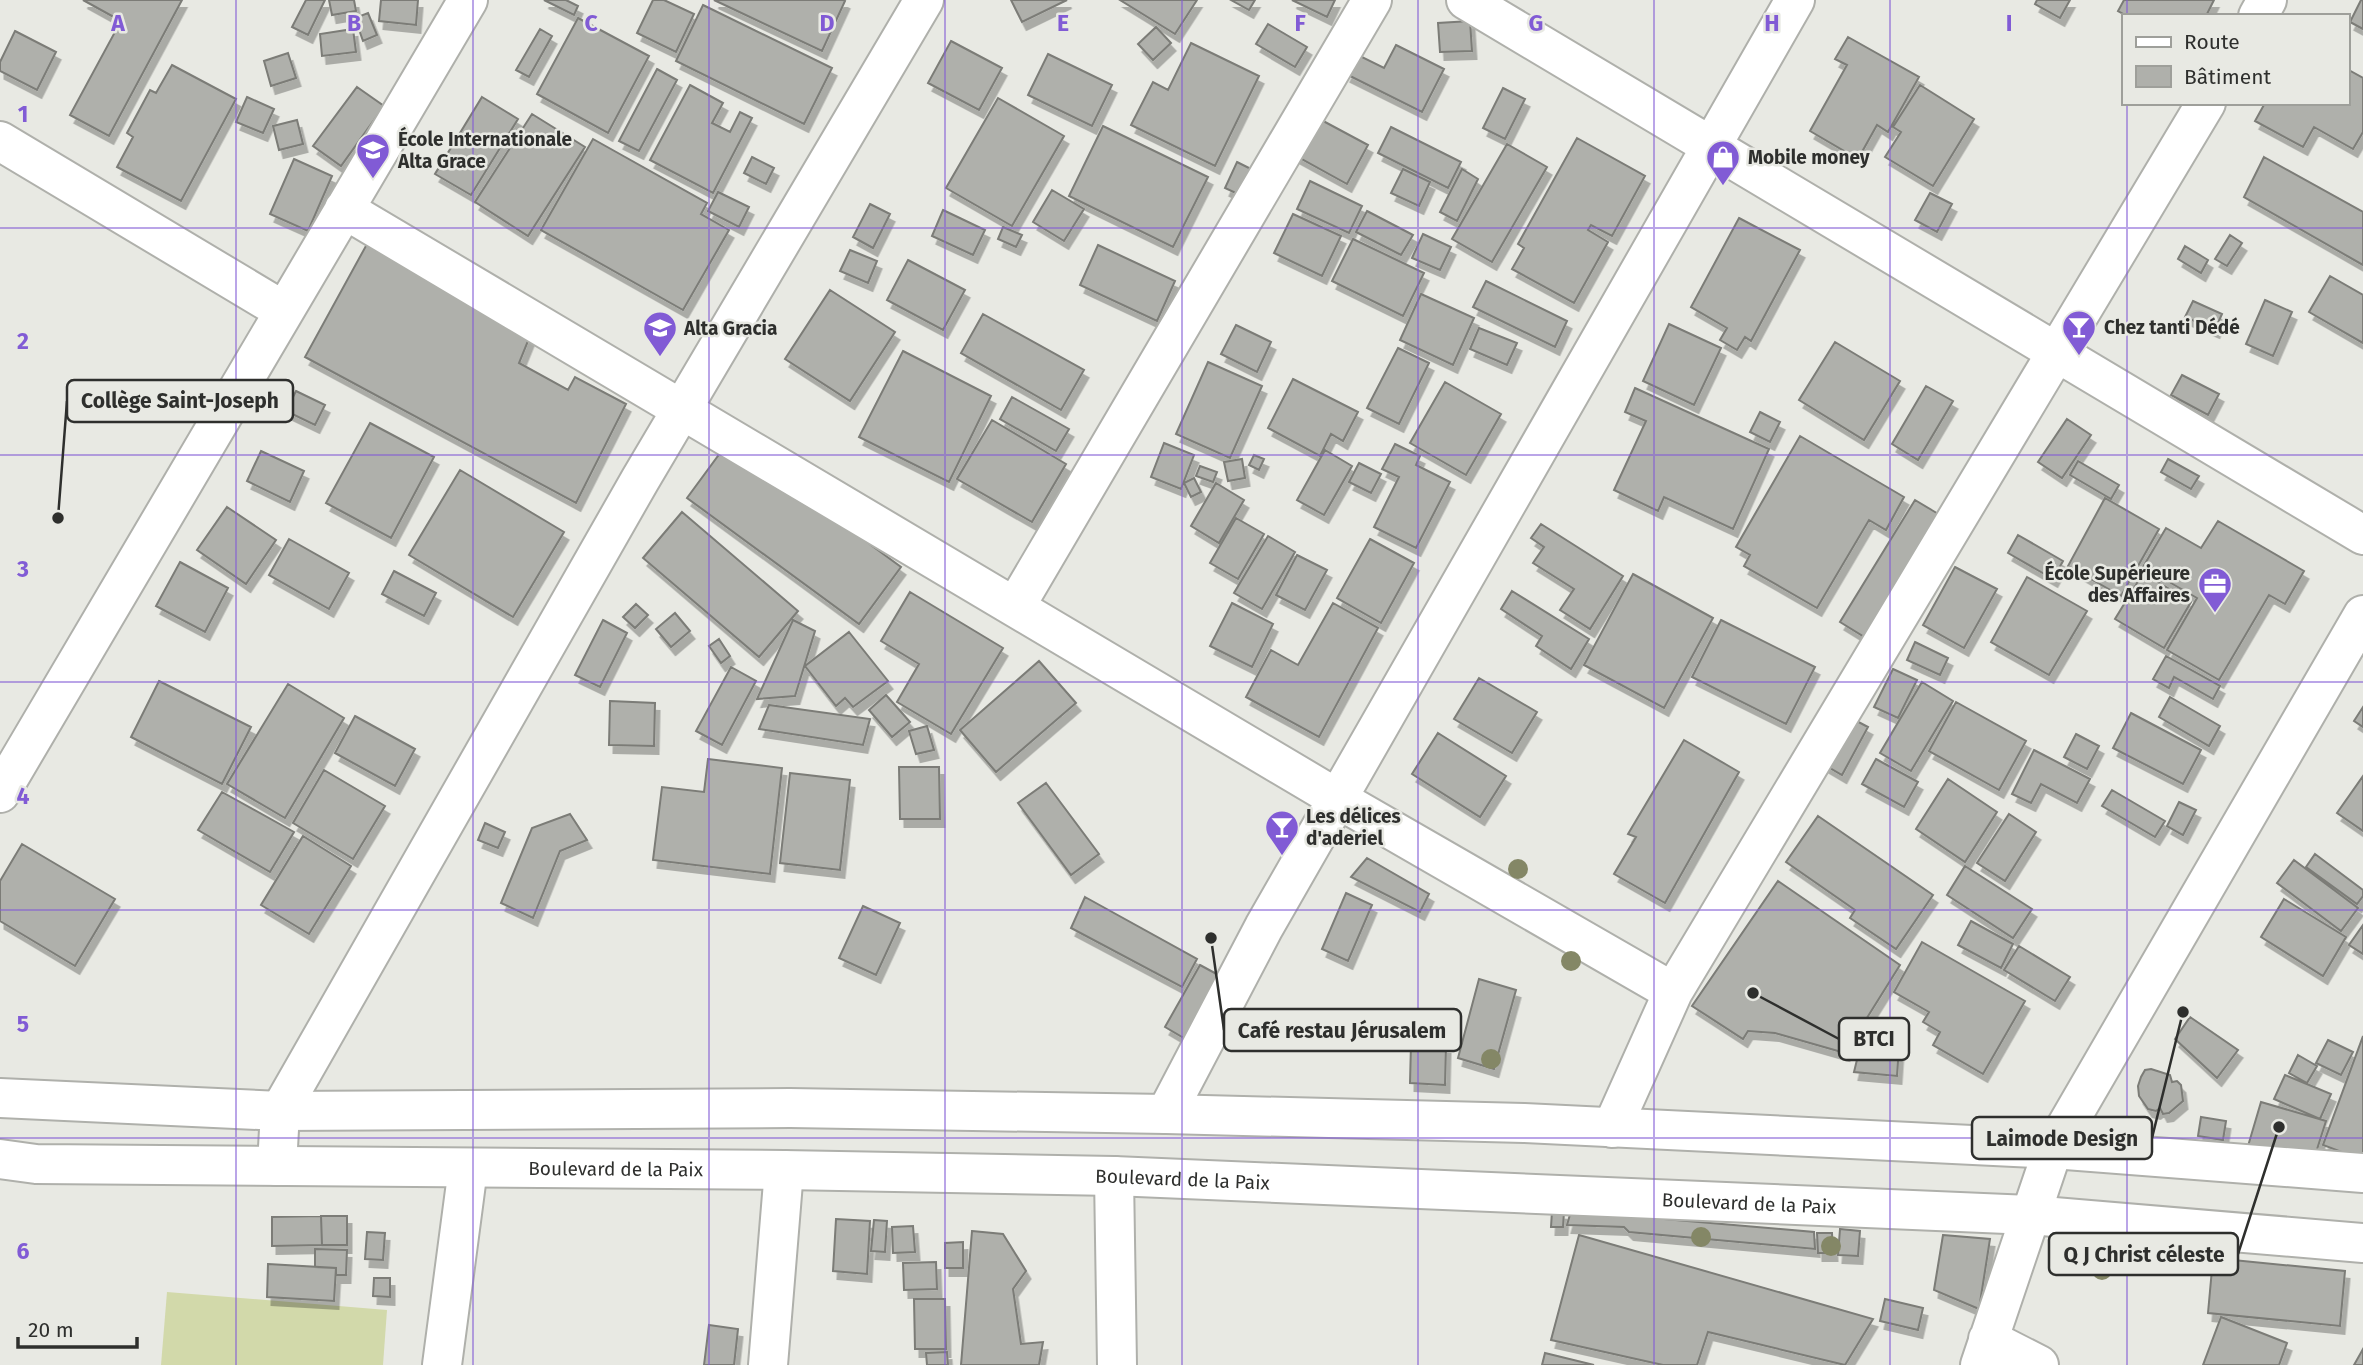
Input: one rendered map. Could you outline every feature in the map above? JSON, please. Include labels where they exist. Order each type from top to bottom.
[{"type":"street","points":[[0,793],[468,0]]},
{"type":"street","points":[[277,1166],[279,1111],[682,410],[923,0]]},
{"type":"street","points":[[1014,607],[1372,0]]},
{"type":"street","points":[[1466,0],[2363,535]]},
{"type":"street","points":[[1166,1114],[1264,927],[1795,0]]},
{"type":"street","points":[[1612,1128],[1673,992],[2205,105]]},
{"type":"street","points":[[0,141],[284,311]]},
{"type":"street","points":[[344,209],[1338,799],[1673,992]]},
{"type":"street","points":[[2039,1365],[1984,1352],[2053,1149],[2363,615]]},
{"type":"street","points":[[0,1098],[279,1111],[790,1108],[1511,1123],[2053,1149],[2363,1174]]},
{"type":"street","name":"Boulevard de la Paix","points":[[0,1159],[36,1164],[784,1170],[1114,1176],[2030,1215],[2363,1243]]},
{"type":"street","points":[[442,1365],[468,1168]]},
{"type":"street","points":[[768,1365],[784,1170]]},
{"type":"street","points":[[1114,1176],[1117,1365]]},
{"type":"green space","points":[[167,1292],[387,1310],[383,1365],[161,1365]]},
{"type":"building","points":[[83,0],[182,0],[109,136],[70,115],[121,21]]},
{"type":"building","points":[[306,0],[325,0],[308,35],[292,27]]},
{"type":"building","points":[[329,0],[354,0],[356,11],[332,15]]},
{"type":"building","points":[[381,0],[418,0],[416,25],[379,21]]},
{"type":"building","points":[[544,0],[566,0],[578,6],[574,15]]},
{"type":"building","points":[[653,0],[664,0],[694,14],[676,52],[637,33]]},
{"type":"building","points":[[714,0],[843,0],[845,1],[822,51]]},
{"type":"building","points":[[1011,0],[1067,0],[1022,22]]},
{"type":"building","points":[[1120,0],[1197,0],[1175,34]]},
{"type":"building","points":[[1231,0],[1255,0],[1249,10]]},
{"type":"building","points":[[1292,0],[1335,0],[1327,17]]},
{"type":"building","points":[[2037,0],[2070,0],[2060,18],[2035,4]]},
{"type":"building","points":[[2124,0],[2214,0],[2207,14],[2123,14],[2118,11]]},
{"type":"building","points":[[2363,0],[2363,29],[2350,22]]},
{"type":"building","points":[[703,5],[832,68],[804,124],[676,61]]},
{"type":"building","points":[[368,13],[377,35],[363,41],[355,18]]},
{"type":"building","points":[[578,18],[649,56],[608,133],[537,94]]},
{"type":"building","points":[[1470,21],[1472,51],[1440,52],[1438,23]]},
{"type":"building","points":[[1268,24],[1307,47],[1295,67],[1256,44]]},
{"type":"building","points":[[1156,27],[1171,43],[1153,60],[1138,44]]},
{"type":"building","points":[[353,29],[356,52],[322,56],[320,34]]},
{"type":"building","points":[[540,29],[552,36],[529,77],[516,70]]},
{"type":"building","points":[[15,31],[56,52],[37,90],[0,71],[0,62]]},
{"type":"building","points":[[1848,37],[1919,77],[1888,132],[1877,125],[1858,159],[1810,131],[1847,65],[1835,59]]},
{"type":"building","points":[[951,41],[1002,68],[979,110],[928,83]]},
{"type":"building","points":[[1191,43],[1259,76],[1215,166],[1131,125],[1153,82],[1168,90]]},
{"type":"building","points":[[1396,45],[1444,69],[1422,112],[1346,74],[1356,54],[1384,68]]},
{"type":"building","points":[[288,53],[296,78],[271,86],[264,61]]},
{"type":"building","points":[[1048,54],[1112,85],[1092,126],[1028,95]]},
{"type":"building","points":[[172,65],[236,99],[181,201],[117,167],[133,137],[127,133],[150,90],[156,93]]},
{"type":"building","points":[[657,69],[677,80],[639,151],[619,141]]},
{"type":"building","points":[[2349,70],[2363,78],[2363,132],[2353,149],[2314,127],[2303,147],[2255,121],[2264,105],[2349,105]]},
{"type":"building","points":[[690,85],[723,103],[712,123],[730,132],[740,112],[752,118],[713,193],[650,160]]},
{"type":"building","points":[[1920,85],[1974,119],[1933,186],[1885,157],[1901,132],[1893,127]]},
{"type":"building","points":[[357,87],[384,106],[341,166],[313,146]]},
{"type":"building","points":[[1503,88],[1525,99],[1505,139],[1483,128]]},
{"type":"building","points":[[247,97],[274,109],[263,133],[236,122]]},
{"type":"building","points":[[482,97],[518,119],[471,195],[435,174]]},
{"type":"building","points":[[998,98],[1064,136],[1012,226],[946,188]]},
{"type":"building","points":[[532,114],[585,147],[528,236],[475,202]]},
{"type":"building","points":[[1312,115],[1368,145],[1347,184],[1291,153]]},
{"type":"building","points":[[297,120],[303,144],[279,150],[273,126]]},
{"type":"building","points":[[1103,126],[1208,177],[1173,247],[1069,196]]},
{"type":"building","points":[[1391,127],[1461,162],[1448,188],[1378,153]]},
{"type":"building","points":[[1577,138],[1645,176],[1612,236],[1591,225],[1588,230],[1608,242],[1574,303],[1512,269],[1524,248],[1518,244]]},
{"type":"building","points":[[593,139],[707,203],[701,214],[729,230],[683,310],[541,230]]},
{"type":"building","points":[[1507,144],[1547,167],[1492,262],[1452,239]]},
{"type":"building","points":[[752,157],[774,168],[766,184],[744,173]]},
{"type":"building","points":[[2264,157],[2363,212],[2363,265],[2244,197]]},
{"type":"building","points":[[294,159],[332,176],[308,231],[270,214]]},
{"type":"building","points":[[1237,162],[1265,176],[1253,201],[1225,188]]},
{"type":"building","points":[[1403,169],[1430,182],[1419,206],[1391,193]]},
{"type":"building","points":[[1462,169],[1478,179],[1457,221],[1440,212]]},
{"type":"building","points":[[1310,181],[1362,206],[1349,233],[1297,209]]},
{"type":"building","points":[[1052,190],[1084,209],[1064,241],[1033,222]]},
{"type":"building","points":[[718,192],[749,207],[739,227],[708,211]]},
{"type":"building","points":[[1930,193],[1952,204],[1937,232],[1915,220]]},
{"type":"building","points":[[870,204],[890,214],[873,248],[853,237]]},
{"type":"building","points":[[943,210],[985,230],[973,255],[932,236]]},
{"type":"building","points":[[1367,211],[1413,235],[1401,255],[1356,232]]},
{"type":"building","points":[[1293,214],[1341,236],[1322,276],[1274,253]]},
{"type":"building","points":[[1739,218],[1800,250],[1751,341],[1745,337],[1737,350],[1720,340],[1727,328],[1691,307]]},
{"type":"building","points":[[1003,227],[1022,235],[1016,247],[998,239]]},
{"type":"building","points":[[1423,234],[1451,247],[1440,270],[1412,258]]},
{"type":"building","points":[[2230,235],[2242,243],[2227,266],[2215,259]]},
{"type":"building","points":[[1353,239],[1424,273],[1403,316],[1332,281]]},
{"type":"building","points":[[367,244],[530,336],[519,363],[568,390],[575,377],[626,404],[576,503],[305,357]]},
{"type":"building","points":[[1098,245],[1175,281],[1157,321],[1080,285]]},
{"type":"building","points":[[2185,246],[2208,260],[2201,273],[2178,259]]},
{"type":"building","points":[[850,250],[877,261],[868,283],[840,271]]},
{"type":"building","points":[[908,260],[965,290],[943,330],[887,300]]},
{"type":"building","points":[[2330,276],[2363,295],[2363,343],[2309,312]]},
{"type":"building","points":[[1486,281],[1567,321],[1555,347],[1473,307]]},
{"type":"building","points":[[830,290],[895,332],[850,401],[785,359]]},
{"type":"building","points":[[1421,294],[1474,318],[1453,365],[1400,340]]},
{"type":"building","points":[[2265,300],[2292,312],[2273,356],[2246,344]]},
{"type":"building","points":[[2193,301],[2222,314],[2215,330],[2185,317]]},
{"type":"building","points":[[983,314],[1084,370],[1061,410],[961,353]]},
{"type":"building","points":[[1669,324],[1721,348],[1694,405],[1643,381]]},
{"type":"building","points":[[1236,325],[1271,342],[1257,372],[1221,354]]},
{"type":"building","points":[[1479,328],[1517,343],[1507,365],[1470,349]]},
{"type":"building","points":[[1835,342],[1900,381],[1864,440],[1799,400]]},
{"type":"building","points":[[1398,348],[1429,363],[1399,424],[1367,408]]},
{"type":"building","points":[[903,351],[991,396],[949,482],[859,437]]},
{"type":"building","points":[[1208,362],[1262,386],[1230,458],[1176,434]]},
{"type":"building","points":[[2182,375],[2219,394],[2208,415],[2171,395]]},
{"type":"building","points":[[1293,379],[1358,412],[1343,441],[1331,434],[1320,456],[1268,428]]},
{"type":"building","points":[[1445,382],[1501,414],[1466,475],[1410,443]]},
{"type":"building","points":[[1926,386],[1953,401],[1918,460],[1892,444]]},
{"type":"building","points":[[1635,388],[1769,449],[1733,529],[1664,497],[1658,511],[1614,490],[1646,421],[1625,412]]},
{"type":"building","points":[[296,391],[325,405],[315,425],[286,411]]},
{"type":"building","points":[[1012,397],[1069,429],[1056,451],[1000,419]]},
{"type":"building","points":[[1760,412],[1780,422],[1770,442],[1750,432]]},
{"type":"building","points":[[2067,419],[2091,435],[2062,478],[2038,462]]},
{"type":"building","points":[[992,420],[1066,464],[1032,522],[957,479]]},
{"type":"building","points":[[370,423],[434,457],[391,538],[326,503]]},
{"type":"building","points":[[1800,436],[1904,497],[1886,530],[1869,520],[1817,608],[1744,566],[1750,555],[1736,547]]},
{"type":"building","points":[[729,441],[901,567],[859,624],[687,498]]},
{"type":"building","points":[[1164,443],[1194,455],[1181,489],[1151,477]]},
{"type":"building","points":[[1395,444],[1420,456],[1416,465],[1450,482],[1416,548],[1374,527],[1399,477],[1382,469]]},
{"type":"building","points":[[1325,450],[1352,466],[1324,515],[1297,500]]},
{"type":"building","points":[[261,451],[304,471],[290,502],[247,481]]},
{"type":"building","points":[[1254,455],[1264,459],[1259,470],[1249,465]]},
{"type":"building","points":[[1242,459],[1245,478],[1228,481],[1224,462]]},
{"type":"building","points":[[2168,459],[2199,476],[2191,489],[2161,472]]},
{"type":"building","points":[[2078,461],[2119,485],[2111,499],[2070,475]]},
{"type":"building","points":[[1359,463],[1381,474],[1371,493],[1349,482]]},
{"type":"building","points":[[1200,466],[1217,472],[1213,482],[1196,476]]},
{"type":"building","points":[[460,470],[564,532],[513,617],[409,555]]},
{"type":"building","points":[[1194,478],[1201,492],[1191,497],[1184,483]]},
{"type":"building","points":[[1216,483],[1244,500],[1219,543],[1191,526]]},
{"type":"building","points":[[2105,498],[2159,529],[2121,596],[2068,566]]},
{"type":"building","points":[[1915,500],[1945,518],[1871,641],[1840,622]]},
{"type":"building","points":[[227,507],[276,540],[246,584],[197,550]]},
{"type":"building","points":[[682,512],[798,611],[759,657],[643,558]]},
{"type":"building","points":[[1236,518],[1264,534],[1238,579],[1210,563]]},
{"type":"building","points":[[2218,521],[2304,571],[2285,604],[2269,595],[2219,680],[2167,650],[2197,598],[2143,567],[2166,528],[2201,548]]},
{"type":"building","points":[[1541,524],[1623,576],[1590,629],[1560,610],[1574,589],[1533,563],[1544,547],[1531,538]]},
{"type":"building","points":[[2018,535],[2063,561],[2053,579],[2008,553]]},
{"type":"building","points":[[1268,536],[1295,552],[1262,609],[1234,593]]},
{"type":"building","points":[[289,539],[349,573],[329,609],[269,575]]},
{"type":"building","points":[[1370,539],[1414,563],[1381,623],[1337,598]]},
{"type":"building","points":[[1297,555],[1327,570],[1305,610],[1276,595]]},
{"type":"building","points":[[180,562],[228,588],[205,632],[156,606]]},
{"type":"building","points":[[1955,567],[1997,589],[1964,648],[1923,625]]},
{"type":"building","points":[[394,571],[436,593],[424,616],[382,594]]},
{"type":"building","points":[[2143,573],[2191,602],[2164,648],[2115,619]]},
{"type":"building","points":[[1633,574],[1713,618],[1664,708],[1584,665]]},
{"type":"building","points":[[2027,577],[2087,611],[2049,675],[1991,642]]},
{"type":"building","points":[[1512,591],[1589,639],[1571,669],[1536,646],[1542,636],[1501,609]]},
{"type":"building","points":[[910,592],[1003,648],[951,734],[897,702],[919,664],[881,641]]},
{"type":"building","points":[[1232,603],[1273,624],[1252,667],[1210,646]]},
{"type":"building","points":[[1333,603],[1378,628],[1319,737],[1246,697],[1271,650],[1298,665]]},
{"type":"building","points":[[636,604],[648,615],[635,628],[623,617]]},
{"type":"building","points":[[675,613],[690,631],[671,647],[656,629]]},
{"type":"building","points":[[603,620],[627,633],[600,687],[575,675]]},
{"type":"building","points":[[793,620],[815,631],[795,696],[757,699]]},
{"type":"building","points":[[1721,620],[1815,667],[1786,724],[1692,677]]},
{"type":"building","points":[[849,632],[888,681],[853,707],[845,698],[836,706],[805,666]]},
{"type":"building","points":[[719,639],[730,656],[721,663],[709,646]]},
{"type":"building","points":[[1915,642],[1948,658],[1940,675],[1907,660]]},
{"type":"building","points":[[2166,656],[2220,686],[2213,699],[2174,677],[2169,688],[2153,679]]},
{"type":"building","points":[[1039,661],[1076,703],[996,772],[960,730]]},
{"type":"building","points":[[731,667],[756,681],[722,745],[696,731]]},
{"type":"building","points":[[1893,669],[1917,680],[1898,718],[1874,707]]},
{"type":"building","points":[[1479,678],[1537,712],[1512,753],[1454,719]]},
{"type":"building","points":[[159,681],[251,727],[222,784],[131,737]]},
{"type":"building","points":[[1922,682],[1953,701],[1911,771],[1880,753]]},
{"type":"building","points":[[288,684],[344,718],[285,818],[227,784]]},
{"type":"building","points":[[886,695],[910,722],[892,737],[869,710]]},
{"type":"building","points":[[2170,697],[2220,726],[2209,746],[2159,717]]},
{"type":"building","points":[[610,701],[655,703],[654,746],[609,745]]},
{"type":"building","points":[[1956,702],[2026,741],[1999,790],[1929,751]]},
{"type":"building","points":[[769,705],[870,719],[863,745],[759,729]]},
{"type":"building","points":[[2363,707],[2363,727],[2354,721]]},
{"type":"building","points":[[2131,713],[2201,750],[2183,784],[2113,748]]},
{"type":"building","points":[[355,716],[415,749],[395,786],[335,753]]},
{"type":"building","points":[[1849,717],[1868,727],[1842,775],[1823,764]]},
{"type":"building","points":[[927,726],[934,750],[916,754],[909,731]]},
{"type":"building","points":[[1438,733],[1506,776],[1480,817],[1412,774]]},
{"type":"building","points":[[2076,734],[2099,746],[2087,769],[2064,757]]},
{"type":"building","points":[[1684,740],[1739,772],[1665,903],[1614,874],[1636,837],[1628,834]]},
{"type":"building","points":[[2034,750],[2090,779],[2077,803],[2041,784],[2031,803],[2012,794]]},
{"type":"building","points":[[708,759],[782,768],[770,874],[653,860],[662,787],[704,792]]},
{"type":"building","points":[[1876,759],[1918,782],[1904,807],[1862,784]]},
{"type":"building","points":[[899,767],[939,767],[940,819],[900,819]]},
{"type":"building","points":[[324,770],[385,806],[353,859],[293,823]]},
{"type":"building","points":[[790,773],[850,780],[840,870],[780,863]]},
{"type":"building","points":[[2363,776],[2363,831],[2337,813]]},
{"type":"building","points":[[1948,779],[1997,812],[1965,862],[1916,829]]},
{"type":"building","points":[[1046,783],[1099,854],[1071,875],[1018,803]]},
{"type":"building","points":[[2112,790],[2165,821],[2155,837],[2102,806]]},
{"type":"building","points":[[222,792],[294,832],[270,872],[198,830]]},
{"type":"building","points":[[2179,802],[2196,810],[2183,835],[2167,826]]},
{"type":"building","points":[[570,814],[587,840],[560,851],[533,918],[501,903],[532,828]]},
{"type":"building","points":[[2009,814],[2036,832],[2005,881],[1977,863]]},
{"type":"building","points":[[1818,816],[1933,895],[1896,949],[1850,918],[1855,910],[1786,862]]},
{"type":"building","points":[[485,823],[505,832],[498,848],[478,840]]},
{"type":"building","points":[[303,836],[351,866],[309,934],[261,905]]},
{"type":"building","points":[[22,844],[115,899],[75,966],[0,921],[0,881]]},
{"type":"building","points":[[2315,854],[2363,890],[2363,896],[2357,904],[2306,867]]},
{"type":"building","points":[[1367,858],[1429,894],[1420,912],[1351,877]]},
{"type":"building","points":[[2294,860],[2358,908],[2341,931],[2277,883]]},
{"type":"building","points":[[1965,866],[2032,909],[2013,938],[1947,895]]},
{"type":"building","points":[[1778,881],[1900,965],[1845,1053],[1775,1033],[1748,1031],[1743,1039],[1692,1006]]},
{"type":"building","points":[[1346,893],[1372,905],[1348,961],[1322,949]]},
{"type":"building","points":[[1085,897],[1197,959],[1182,987],[1071,928]]},
{"type":"building","points":[[2284,899],[2346,937],[2323,976],[2261,937]]},
{"type":"building","points":[[863,906],[900,923],[876,975],[839,958]]},
{"type":"building","points":[[1971,921],[2013,944],[2001,968],[1958,945]]},
{"type":"building","points":[[2363,925],[2363,954],[2349,945]]},
{"type":"building","points":[[1922,942],[2025,1001],[1983,1074],[1933,1045],[1940,1032],[1923,1022],[1929,1012],[1894,992]]},
{"type":"building","points":[[2019,946],[2070,977],[2055,1001],[2004,970]]},
{"type":"building","points":[[1200,965],[1224,978],[1189,1041],[1165,1027]]},
{"type":"building","points":[[1479,979],[1516,990],[1494,1069],[1458,1058]]},
{"type":"building","points":[[2190,1017],[2238,1050],[2217,1078],[2175,1039]]},
{"type":"building","points":[[2363,1036],[2363,1160],[2323,1145]]},
{"type":"building","points":[[1862,1039],[1899,1047],[1897,1076],[1854,1072]]},
{"type":"building","points":[[2328,1040],[2353,1052],[2341,1075],[2316,1063]]},
{"type":"building","points":[[1411,1044],[1446,1046],[1445,1085],[1410,1083]]},
{"type":"building","points":[[2298,1055],[2317,1066],[2307,1083],[2289,1073]]},
{"type":"building","points":[[2151,1069],[2170,1075],[2172,1082],[2177,1081],[2181,1085],[2183,1101],[2169,1113],[2163,1114],[2160,1108],[2156,1111],[2148,1109],[2139,1096],[2141,1077],[2145,1070]]},
{"type":"building","points":[[2285,1075],[2331,1094],[2320,1119],[2274,1099]]},
{"type":"building","points":[[2261,1102],[2326,1121],[2312,1165],[2248,1146]]},
{"type":"building","points":[[2201,1117],[2226,1121],[2223,1140],[2198,1136]]},
{"type":"building","points":[[1552,1211],[1564,1212],[1563,1227],[1551,1227]]},
{"type":"building","points":[[1571,1211],[1814,1232],[1815,1249],[1629,1232],[1624,1227],[1567,1225]]},
{"type":"building","points":[[321,1216],[347,1216],[347,1245],[322,1245]]},
{"type":"building","points":[[321,1216],[322,1245],[272,1246],[272,1217]]},
{"type":"building","points":[[836,1219],[870,1221],[867,1274],[833,1271]]},
{"type":"building","points":[[874,1220],[887,1221],[885,1252],[871,1251]]},
{"type":"building","points":[[913,1226],[915,1252],[893,1253],[892,1227]]},
{"type":"building","points":[[1840,1229],[1860,1231],[1858,1256],[1838,1255]]},
{"type":"building","points":[[972,1231],[1003,1234],[1026,1271],[1013,1289],[1021,1344],[1043,1342],[1039,1365],[961,1365]]},
{"type":"building","points":[[367,1232],[385,1233],[383,1260],[365,1259]]},
{"type":"building","points":[[1817,1233],[1832,1233],[1833,1253],[1818,1253]]},
{"type":"building","points":[[1579,1235],[1873,1319],[1845,1365],[1708,1332],[1697,1365],[1663,1365],[1551,1340]]},
{"type":"building","points":[[1943,1235],[1990,1239],[1979,1309],[1934,1290]]},
{"type":"building","points":[[963,1242],[963,1268],[945,1268],[945,1243]]},
{"type":"building","points":[[315,1249],[347,1250],[346,1275],[336,1275],[336,1268],[315,1267]]},
{"type":"building","points":[[2213,1258],[2345,1271],[2340,1326],[2208,1313]]},
{"type":"building","points":[[936,1262],[937,1289],[904,1290],[903,1263]]},
{"type":"building","points":[[268,1264],[336,1268],[334,1301],[267,1297]]},
{"type":"building","points":[[374,1278],[390,1278],[390,1297],[373,1296]]},
{"type":"building","points":[[914,1299],[945,1299],[946,1349],[915,1349]]},
{"type":"building","points":[[1885,1299],[1923,1308],[1918,1330],[1880,1321]]},
{"type":"building","points":[[2221,1317],[2287,1343],[2279,1365],[2203,1365]]},
{"type":"building","points":[[709,1325],[738,1329],[734,1365],[704,1365]]},
{"type":"building","points":[[2363,1349],[2363,1365],[2354,1365]]},
{"type":"building","points":[[947,1352],[948,1365],[927,1365],[926,1353]]},
{"type":"building","points":[[1545,1353],[1594,1365],[1542,1365]]},
{"type":"place","name":"École Internationale Alta Grace","points":[[373,180]]},
{"type":"place","name":"Mobile money","points":[[1723,187]]},
{"type":"place","name":"Chez tanti Dédé","points":[[2079,357]]},
{"type":"place","name":"Alta Gracia","points":[[660,358]]},
{"type":"place","name":"Collège Saint-Joseph","points":[[58,518]]},
{"type":"place","name":"École Supérieure des Affaires","points":[[2215,614]]},
{"type":"place","name":"Les délices d'aderiel","points":[[1282,857]]},
{"type":"place","name":"Café restau Jérusalem","points":[[1211,938]]},
{"type":"place","name":"BTCI","points":[[1753,993]]},
{"type":"place","name":"Laimode Design","points":[[2183,1012]]},
{"type":"place","name":"Q J Christ céleste","points":[[2279,1127]]}]
